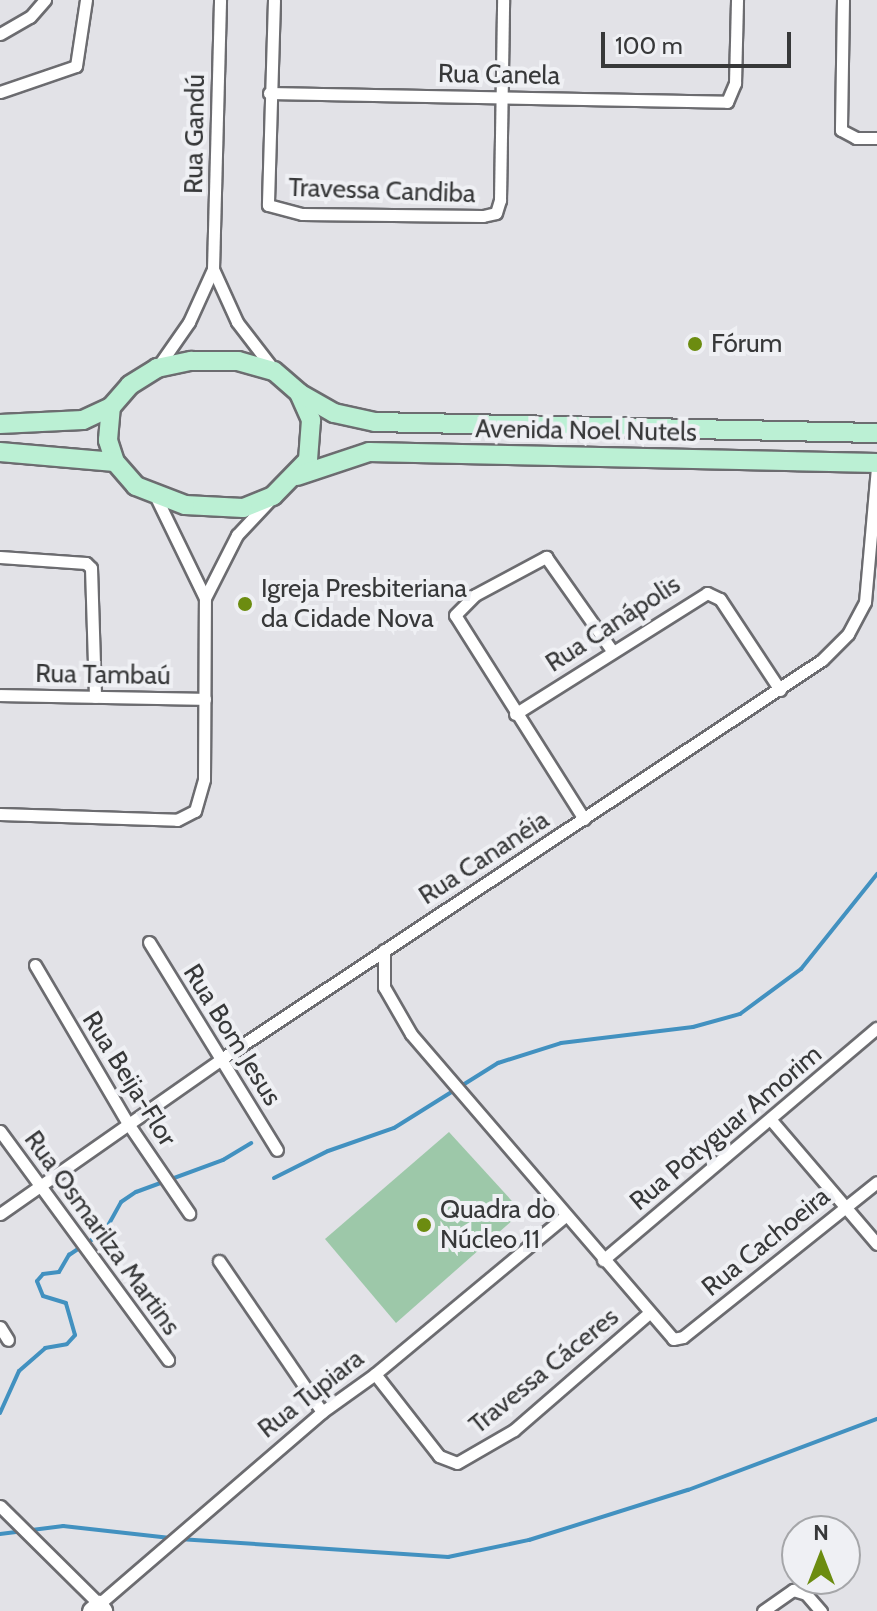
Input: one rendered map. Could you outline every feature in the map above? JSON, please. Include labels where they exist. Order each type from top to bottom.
[{"type":"main road","points":[[0,424],[83,420],[111,407],[130,385],[157,368],[191,361],[238,361],[274,371],[299,393],[314,437],[297,476],[273,496],[243,508],[209,509],[157,499],[115,462],[108,440],[111,407]]},
{"type":"main road","name":"Avenida Noel Nutels","points":[[299,393],[334,413],[375,422],[877,433]]},
{"type":"main road","points":[[0,452],[115,462]]},
{"type":"main road","name":"Avenida Noel Nutels","points":[[297,476],[369,452],[877,465]]},
{"type":"street","points":[[0,34],[30,17],[45,0]]},
{"type":"street","points":[[6,90],[76,66],[86,0]]},
{"type":"street","name":"Rua Gandú","points":[[157,368],[189,322],[213,269],[220,0]]},
{"type":"street","points":[[269,93],[274,0]]},
{"type":"street","points":[[502,96],[503,0]]},
{"type":"street","name":"Rua Canela","points":[[269,93],[727,102],[735,83],[737,0]]},
{"type":"street","points":[[843,0],[843,132],[877,138]]},
{"type":"street","name":"Travessa Candiba","points":[[269,93],[268,205],[302,214],[496,213],[502,187],[502,96]]},
{"type":"street","name":"Rua Gandú","points":[[213,269],[237,322],[274,371]]},
{"type":"street","name":"Rua Cananéia","points":[[0,1214],[221,1059],[780,690],[848,634],[865,602],[877,465]]},
{"type":"street","points":[[205,598],[237,535],[273,496]]},
{"type":"street","points":[[0,814],[160,820],[186,817],[201,799],[205,598],[157,499]]},
{"type":"street","points":[[0,557],[86,563],[94,580],[96,602],[95,697]]},
{"type":"street","points":[[584,819],[455,623],[465,603],[539,557],[556,564],[611,649]]},
{"type":"street","name":"Rua Canápolis","points":[[515,714],[701,593],[716,595],[780,690]]},
{"type":"street","name":"Rua Tambaú","points":[[0,695],[205,699]]},
{"type":"street","name":"Rua Bom Jesus","points":[[149,942],[277,1150]]},
{"type":"street","points":[[384,950],[384,987],[411,1034],[648,1314]]},
{"type":"street","name":"Rua Beija-Flor","points":[[35,965],[129,1125],[189,1213]]},
{"type":"street","name":"Rua Potyguar Amorim","points":[[603,1260],[877,1028]]},
{"type":"street","points":[[771,1120],[877,1244]]},
{"type":"street","name":"Rua Osmarilza Martins","points":[[0,1131],[168,1360]]},
{"type":"street","name":"Rua Cachoeira","points":[[648,1314],[666,1336],[683,1337],[877,1182]]},
{"type":"street","name":"Rua Tupiara","points":[[98,1609],[322,1412],[375,1374],[564,1217]]},
{"type":"street","points":[[219,1261],[322,1412]]},
{"type":"street","name":"Travessa Cáceres","points":[[375,1374],[428,1443],[451,1463],[488,1449],[648,1314]]},
{"type":"street","points":[[0,1327],[8,1340]]},
{"type":"street","points":[[0,1506],[98,1609]]},
{"type":"street","points":[[763,1611],[778,1598],[799,1590],[821,1611]]},
{"type":"green space","name":"Quadra do Núcleo 11","points":[[449,1132],[522,1212],[396,1323],[325,1239]]},
{"type":"waterway","points":[[274,1178],[328,1151],[394,1128],[498,1063],[561,1043],[693,1027],[740,1014],[801,969],[877,874]]},
{"type":"waterway","points":[[0,1413],[19,1371],[45,1348],[67,1344],[75,1335],[66,1303],[43,1296],[37,1281],[43,1274],[59,1272],[69,1255],[105,1231],[121,1202],[136,1192],[223,1160],[251,1143]]},
{"type":"waterway","points":[[179,1539],[448,1557],[529,1540],[688,1490],[877,1419]]},
{"type":"waterway","points":[[0,1534],[63,1526],[170,1538]]},
{"type":"place","name":"Fórum","points":[[695,344]]},
{"type":"place","name":"Igreja Presbiteriana da Cidade Nova","points":[[245,604]]},
{"type":"place","name":"Quadra do Núcleo 11","points":[[424,1225]]}]
